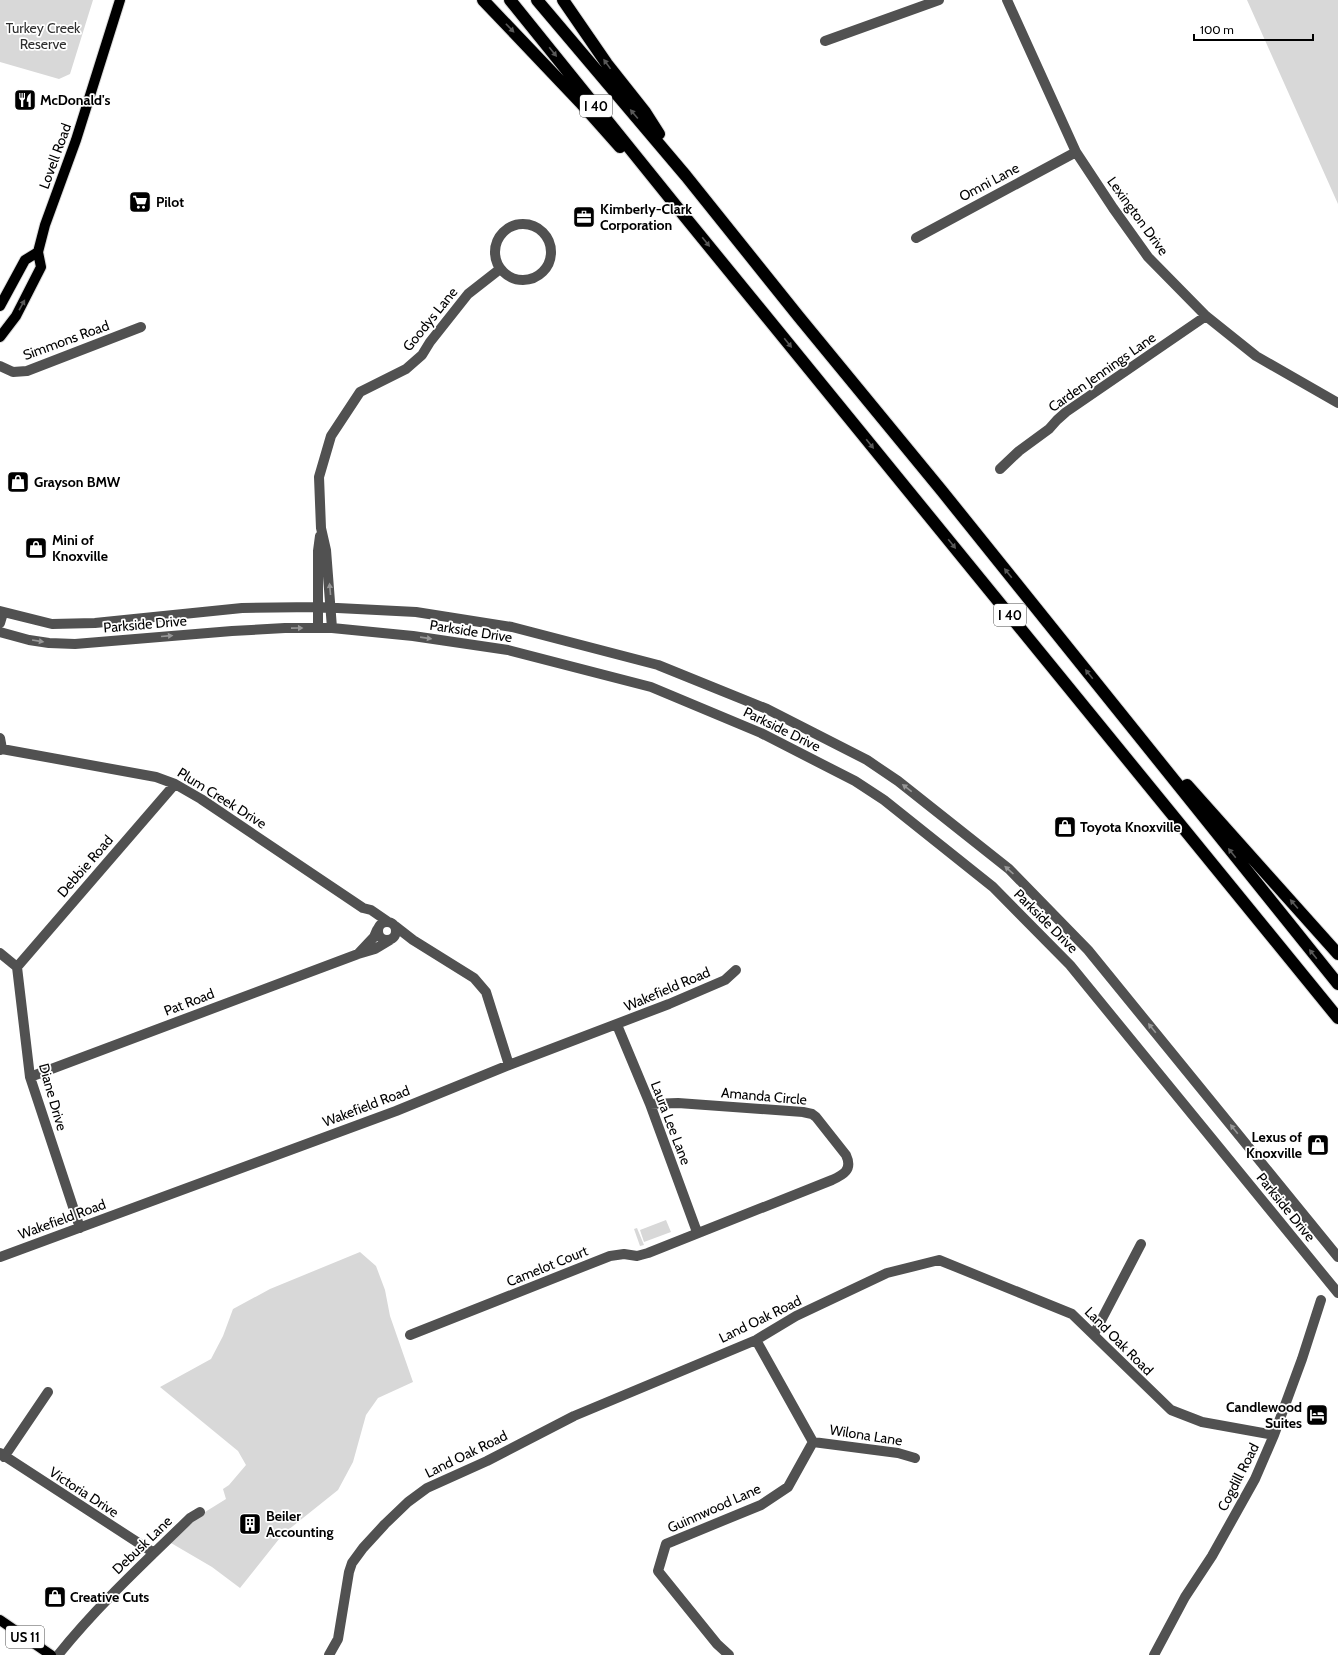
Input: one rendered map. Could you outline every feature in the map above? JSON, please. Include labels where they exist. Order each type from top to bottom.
[{"type":"highway","points":[[483,0],[580,102],[658,190],[681,212]]},
{"type":"highway","name":"I 40","points":[[510,0],[1338,1018]]},
{"type":"highway","name":"I 40","points":[[538,0],[686,176],[1100,687],[1338,984]]},
{"type":"highway","points":[[564,0],[607,64],[645,112],[686,176]]},
{"type":"highway","points":[[1100,687],[1338,954]]},
{"type":"main road","name":"Lovell Road","points":[[0,337],[16,316],[41,267],[38,252],[52,206],[76,140],[120,0]]},
{"type":"main road","points":[[0,306],[25,260],[38,252]]},
{"type":"main road","name":"US 11","points":[[0,1620],[51,1655]]},
{"type":"street","points":[[825,41],[939,0]]},
{"type":"street","name":"Lexington Drive","points":[[1007,0],[1076,152],[1148,257],[1206,316],[1256,356],[1338,403]]},
{"type":"street","name":"Omni Lane","points":[[916,238],[1076,152]]},
{"type":"street","points":[[529,224],[538,227],[545,233],[550,241],[552,250],[551,259],[541,274],[534,279],[520,280],[507,276],[500,269],[496,261],[494,251],[497,241],[502,233],[510,226],[529,224]]},
{"type":"street","name":"Goodys Lane","points":[[318,627],[318,551],[321,528],[319,477],[331,436],[360,392],[406,369],[422,355],[430,342],[468,294],[500,269]]},
{"type":"street","name":"Carden Jennings Lane","points":[[1000,470],[1019,451],[1049,429],[1066,412],[1206,316]]},
{"type":"street","name":"Simmons Road","points":[[0,366],[13,372],[27,371],[141,327]]},
{"type":"street","name":"Goodys Lane","points":[[321,528],[326,550],[332,628]]},
{"type":"street","name":"Parkside Drive","points":[[2,612],[52,624],[95,623],[229,609],[318,607],[416,612],[512,627],[658,665],[767,709],[867,760],[898,781],[1009,870],[1088,950],[1338,1257]]},
{"type":"street","points":[[0,623],[2,612]]},
{"type":"street","name":"Parkside Drive","points":[[0,632],[29,640],[49,643],[75,644],[232,631],[318,627],[413,636],[508,650],[651,687],[757,731],[855,781],[884,800],[993,887],[1070,965],[1338,1293]]},
{"type":"street","points":[[0,738],[1,750]]},
{"type":"street","name":"Plum Creek Drive","points":[[1,750],[156,777],[175,784],[202,799],[363,908],[384,926],[413,940],[474,978],[486,992],[509,1065]]},
{"type":"street","name":"Debbie Road","points":[[17,967],[175,784]]},
{"type":"street","points":[[384,926],[396,933],[392,939]]},
{"type":"street","name":"Plum Creek Drive","points":[[384,926],[378,933],[382,939],[413,940]]},
{"type":"street","name":"Pat Road","points":[[358,954],[384,926]]},
{"type":"street","name":"Pat Road","points":[[30,1077],[358,954],[382,947],[392,939]]},
{"type":"street","points":[[0,953],[17,967]]},
{"type":"street","name":"Diane Drive","points":[[17,967],[30,1077],[80,1228]]},
{"type":"street","name":"Wakefield Road","points":[[0,1257],[396,1111],[509,1065],[617,1025],[725,980],[736,970]]},
{"type":"street","name":"Laura Lee Lane","points":[[617,1025],[650,1104],[697,1232]]},
{"type":"street","name":"Amanda Circle","points":[[650,1104],[678,1103],[812,1114],[826,1128],[849,1160],[845,1174],[697,1232]]},
{"type":"street","name":"Camelot Court","points":[[410,1335],[610,1256],[624,1254],[637,1256],[697,1232]]},
{"type":"street","points":[[1094,1334],[1141,1244]]},
{"type":"street","name":"Land Oak Road","points":[[329,1655],[338,1639],[349,1572],[352,1563],[363,1548],[385,1524],[408,1502],[427,1488],[487,1461],[574,1416],[756,1340],[796,1316],[887,1273],[939,1260],[1072,1314],[1171,1410],[1202,1422],[1274,1435]]},
{"type":"street","name":"Cogdill Road","points":[[1154,1655],[1185,1597],[1212,1556],[1256,1479],[1302,1360],[1321,1300]]},
{"type":"street","points":[[756,1340],[813,1442]]},
{"type":"street","points":[[2,1455],[48,1392]]},
{"type":"street","name":"Wilona Lane","points":[[813,1442],[898,1453],[915,1458]]},
{"type":"street","name":"Guinnwood Lane","points":[[729,1655],[717,1644],[658,1571],[666,1544],[761,1504],[788,1487],[813,1442]]},
{"type":"street","name":"Victoria Drive","points":[[2,1455],[154,1553]]},
{"type":"street","name":"Debusk Lane","points":[[58,1655],[81,1627],[154,1553],[190,1518],[200,1512]]},
{"type":"green space","name":"Turkey Creek Reserve","points":[[0,0],[93,0],[70,74],[59,79],[0,62]]},
{"type":"green space","points":[[1247,0],[1338,0],[1338,204]]},
{"type":"green space","points":[[666,1220],[671,1232],[644,1242],[640,1230]]},
{"type":"green space","points":[[637,1228],[644,1245],[640,1246],[634,1229]]},
{"type":"green space","points":[[360,1252],[376,1266],[385,1290],[390,1316],[413,1382],[378,1398],[366,1415],[353,1462],[338,1490],[283,1534],[240,1588],[212,1567],[171,1543],[197,1517],[226,1499],[223,1489],[229,1485],[246,1465],[238,1451],[160,1387],[211,1359],[223,1336],[233,1309],[270,1289]]},
{"type":"place","name":"McDonald's","points":[[25,100]]},
{"type":"place","name":"Pilot","points":[[140,202]]},
{"type":"place","name":"Kimberly-Clark Corporation","points":[[584,217]]},
{"type":"place","name":"Grayson BMW","points":[[18,482]]},
{"type":"place","name":"Mini of Knoxville","points":[[36,548]]},
{"type":"place","name":"Toyota Knoxville","points":[[1065,827]]},
{"type":"place","name":"Lexus of Knoxville","points":[[1318,1145]]},
{"type":"place","name":"Candlewood Suites","points":[[1317,1415]]},
{"type":"place","name":"Beiler Accounting","points":[[250,1524]]},
{"type":"place","name":"Creative Cuts","points":[[55,1597]]}]
